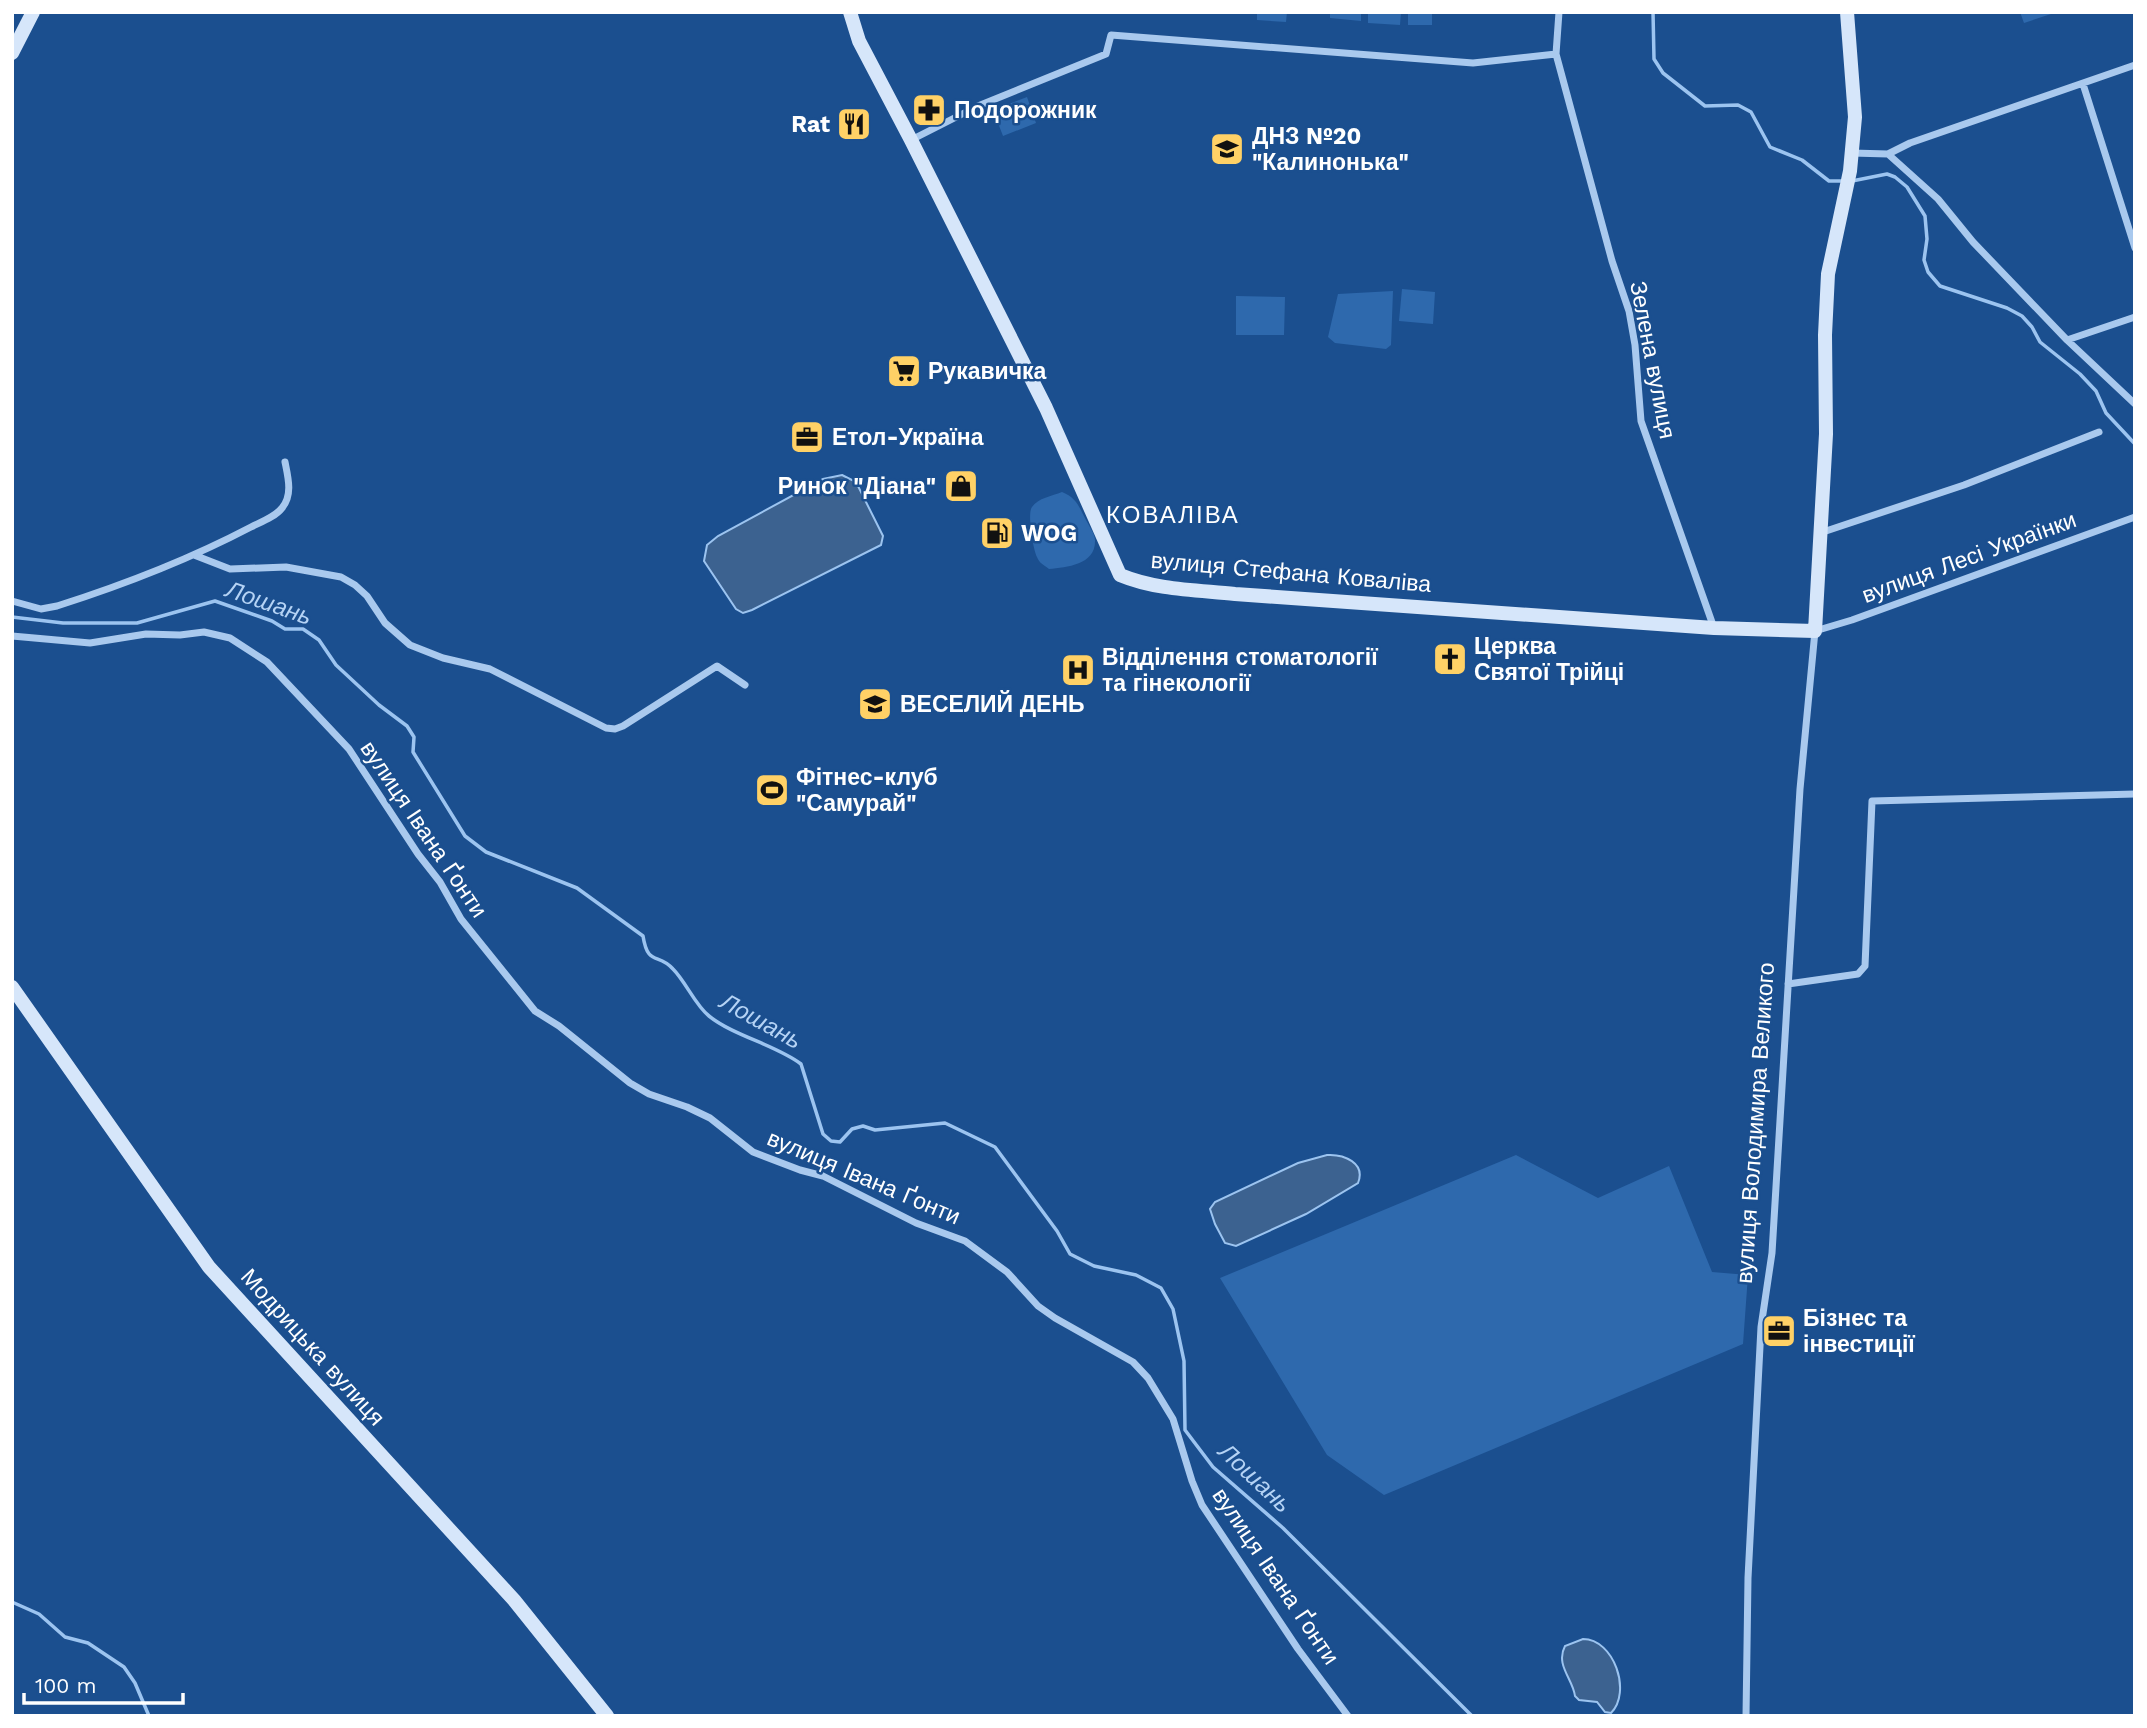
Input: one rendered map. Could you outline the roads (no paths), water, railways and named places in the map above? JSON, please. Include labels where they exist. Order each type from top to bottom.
[{"type":"street","points":[[12,54],[33,12]]},
{"type":"street","name":"вулиця Стефана Коваліва","points":[[850,12],[859,41],[1046,408],[1120,575],[1171,588],[1714,628],[1815,631]]},
{"type":"street","name":"Зелена вулиця","points":[[1559,12],[1556,54],[1612,261],[1629,311],[1635,345],[1641,421],[1714,628]]},
{"type":"street","name":"вулиця Володимира Великого","points":[[1746,1716],[1748,1578],[1761,1327],[1772,1253],[1800,789],[1815,631],[1826,434],[1825,335],[1828,274],[1850,171],[1855,117],[1847,12]]},
{"type":"street","points":[[911,140],[978,107],[1106,54],[1111,35],[1473,63],[1556,54]]},
{"type":"street","points":[[1852,153],[1888,154],[1910,143],[2135,65]]},
{"type":"street","points":[[2083,84],[2135,248]]},
{"type":"street","points":[[1888,154],[1938,199],[1973,242],[2067,340],[2135,404]]},
{"type":"street","points":[[2067,340],[2135,317]]},
{"type":"street","points":[[1819,533],[1964,485],[2099,432]]},
{"type":"street","points":[[12,601],[41,608],[57,606],[194,555],[276,514],[289,497],[285,462]]},
{"type":"street","name":"вулиця Лесі Українки","points":[[1815,631],[2135,517]]},
{"type":"street","points":[[194,555],[230,569],[286,568],[341,577],[367,596],[385,622],[410,645],[443,658],[490,669],[606,729],[623,726],[717,666],[745,684]]},
{"type":"street","name":"вулиця Івана Ґонти","points":[[12,636],[90,643],[146,634],[180,635],[204,632],[230,638],[246,647],[267,662],[349,749],[418,854],[440,882],[461,919],[535,1011],[559,1026],[630,1083],[649,1094],[710,1118],[753,1152],[823,1176],[916,1223],[965,1241],[1006,1272],[1038,1306],[1133,1362],[1148,1378],[1173,1419],[1202,1505],[1298,1649],[1348,1716]]},
{"type":"street","points":[[1788,984],[1858,974],[1862,971],[1872,801],[2135,794]]},
{"type":"street","name":"Модрицька вулиця","points":[[12,987],[209,1267],[514,1600],[607,1716]]},
{"type":"waterway","points":[[1653,12],[1654,59],[1663,73],[1705,106],[1738,105],[1751,112],[1770,147],[1802,160],[1829,181],[1844,181]]},
{"type":"waterway","points":[[1852,181],[1887,174],[1907,187],[1925,216],[1927,239],[1924,260],[1928,272],[1940,286],[2007,308],[2022,316],[2040,342],[2080,374],[2096,391],[2106,413],[2135,444]]},
{"type":"waterway","name":"Лошань","points":[[12,617],[63,623],[137,623],[215,601],[272,621],[285,629],[303,629],[319,640],[336,665],[379,705],[407,726],[414,737],[413,752],[465,836],[486,852],[577,888],[643,936],[651,956],[673,969],[709,1016],[801,1064],[823,1134],[831,1141],[840,1142],[852,1129],[863,1126],[875,1130],[945,1123],[995,1147],[1057,1231],[1070,1254],[1094,1266],[1136,1275],[1161,1288],[1173,1309],[1184,1361],[1185,1430],[1213,1467],[1283,1528],[1472,1716]]},
{"type":"waterway","points":[[12,1602],[39,1614],[65,1637],[88,1643],[124,1667],[135,1683],[149,1716]]},
{"type":"place","name":"Подорожник","points":[[929,110]]},
{"type":"place","name":"Rat","points":[[854,124]]},
{"type":"place","name":"ДНЗ №20 \"Калинонька\"","points":[[1227,149]]},
{"type":"place","name":"Рукавичка","points":[[904,371]]},
{"type":"place","name":"Етол-Україна","points":[[807,437]]},
{"type":"place","name":"Ринок \"Діана\"","points":[[961,486]]},
{"type":"place","name":"WOG","points":[[997,533]]},
{"type":"place","name":"Церква Святої Трійці","points":[[1450,659]]},
{"type":"place","name":"Відділення стоматології та гінекології","points":[[1078,670]]},
{"type":"place","name":"ВЕСЕЛИЙ ДЕНЬ","points":[[875,704]]},
{"type":"place","name":"Фітнес-клуб \"Самурай\"","points":[[772,790]]},
{"type":"place","name":"Бізнес та інвестиції","points":[[1779,1331]]},
{"type":"district","name":"КОВАЛІВА","points":[[1173,515]]}]
